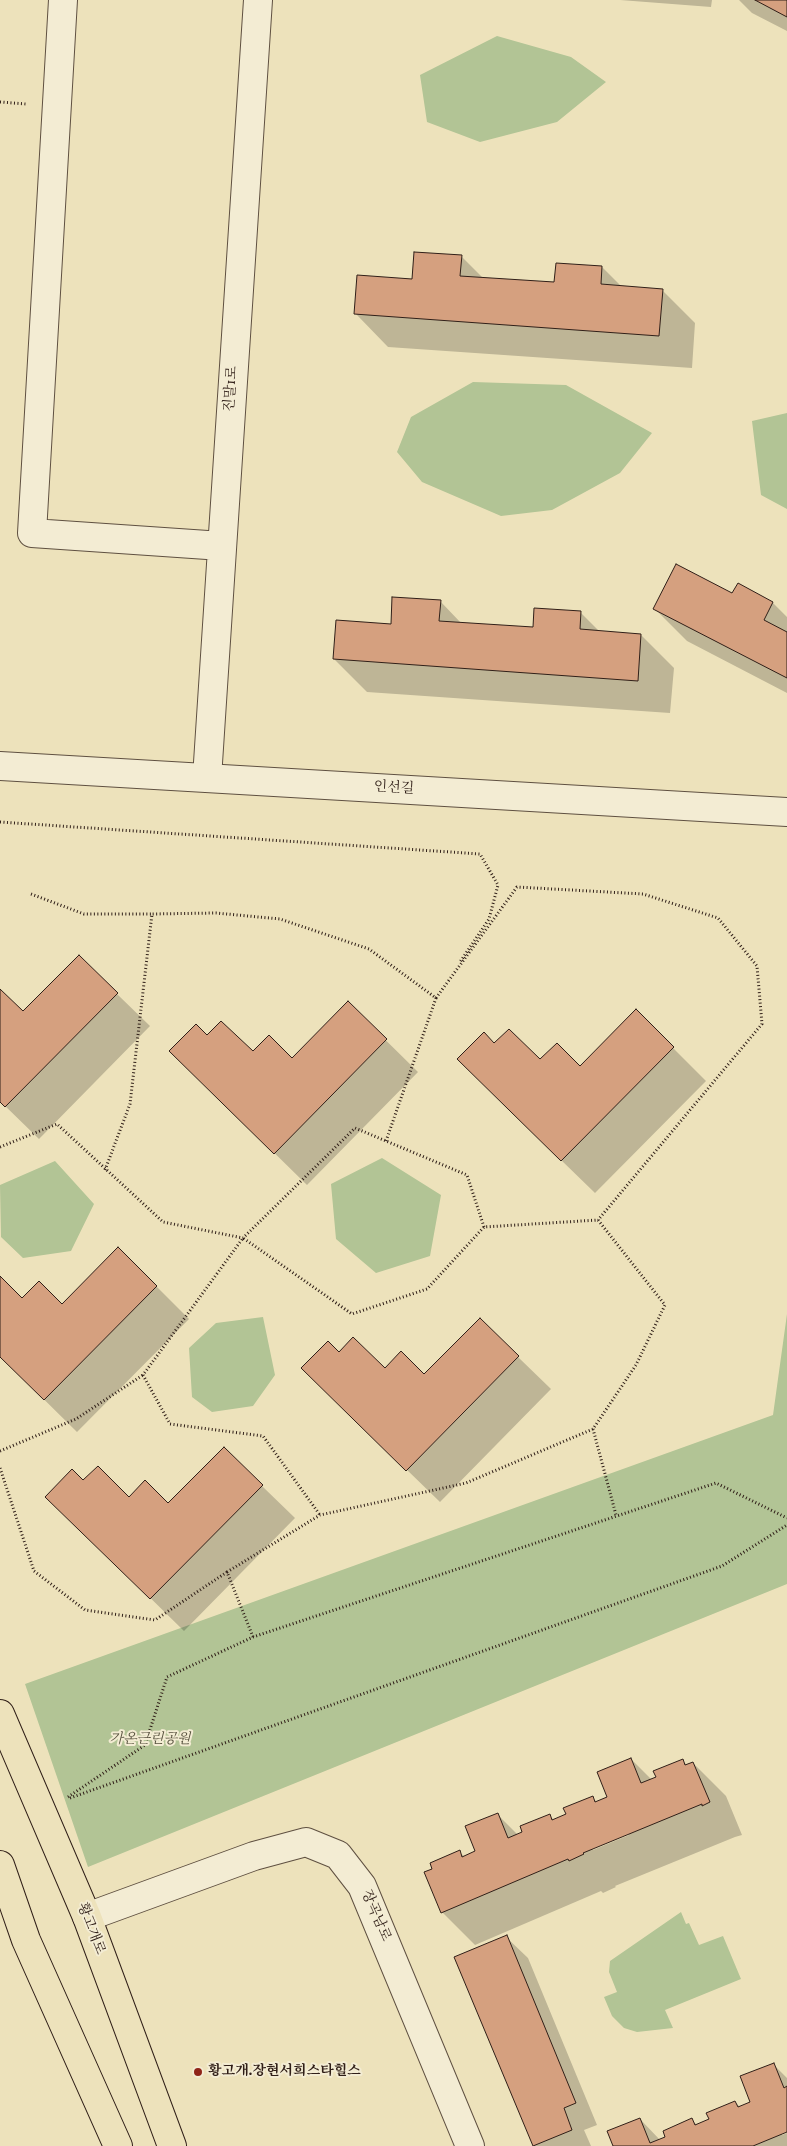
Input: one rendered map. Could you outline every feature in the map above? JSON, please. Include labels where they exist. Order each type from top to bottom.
[{"type":"main road","name":"황고개로","points":[[0,1714],[87,1917],[172,2146]]},
{"type":"main road","points":[[0,1865],[26,1940],[118,2146]]},
{"type":"street","points":[[63,0],[32,533],[222,546]]},
{"type":"street","name":"진말1로","points":[[207,778],[258,0]]},
{"type":"street","name":"인선길","points":[[0,766],[787,812]]},
{"type":"street","name":"장곡남로","points":[[87,1917],[254,1856],[306,1842],[338,1855],[362,1886],[470,2146]]},
{"type":"path","points":[[0,822],[480,854],[498,885],[489,919],[436,998],[386,1141]]},
{"type":"path","points":[[0,1147],[57,1124],[163,1222],[243,1238],[352,1314],[427,1289],[484,1227],[598,1220],[762,1024],[757,966],[718,918],[643,894],[518,887],[436,998]]},
{"type":"path","points":[[31,894],[84,914],[216,913],[280,919],[369,949],[436,998]]},
{"type":"path","points":[[105,1170],[130,1104],[152,914]]},
{"type":"path","points":[[0,1451],[76,1419],[143,1375],[243,1238],[355,1128],[467,1174],[484,1227]]},
{"type":"path","points":[[0,1468],[34,1571],[84,1610],[155,1620],[227,1572],[320,1515],[466,1483],[593,1429],[636,1365],[665,1305],[598,1220]]},
{"type":"path","points":[[143,1375],[170,1424],[263,1436],[320,1515]]},
{"type":"path","points":[[593,1429],[616,1516]]},
{"type":"path","points":[[787,1518],[716,1482],[254,1636],[168,1677],[145,1745],[65,1799],[722,1566],[787,1525]]},
{"type":"path","points":[[227,1572],[254,1636]]},
{"type":"green space","points":[[497,36],[571,57],[606,82],[557,122],[480,142],[427,122],[420,75]]},
{"type":"green space","points":[[473,382],[566,385],[652,433],[620,473],[552,510],[501,516],[422,482],[397,452],[411,417]]},
{"type":"green space","points":[[787,413],[787,509],[761,495],[752,421]]},
{"type":"green space","points":[[382,1158],[441,1195],[430,1256],[376,1273],[336,1239],[331,1184]]},
{"type":"green space","points":[[55,1161],[94,1204],[71,1251],[23,1258],[1,1237],[0,1185]]},
{"type":"green space","name":"가온근린공원","points":[[787,1314],[787,1584],[88,1867],[25,1684],[773,1415]]},
{"type":"green space","points":[[263,1317],[275,1375],[253,1406],[212,1412],[192,1397],[189,1348],[216,1323]]},
{"type":"green space","points":[[681,1912],[686,1924],[689,1923],[699,1945],[723,1936],[741,1979],[665,2010],[673,2028],[637,2032],[624,2028],[612,2016],[604,1997],[617,1992],[609,1972],[610,1961]]},
{"type":"building","points":[[755,0],[787,0],[787,17]]},
{"type":"building","points":[[414,252],[462,255],[460,276],[554,282],[556,263],[602,266],[601,284],[663,289],[659,336],[354,314],[357,275],[412,279]]},
{"type":"building","points":[[676,564],[732,593],[738,583],[773,602],[764,620],[787,632],[787,678],[653,609]]},
{"type":"building","points":[[392,597],[441,600],[439,621],[533,627],[534,608],[581,611],[580,629],[641,634],[638,681],[333,659],[336,620],[391,624]]},
{"type":"building","points":[[79,955],[118,993],[5,1107],[0,1102],[0,989],[23,1011]]},
{"type":"building","points":[[348,1001],[387,1039],[274,1154],[169,1051],[196,1024],[207,1035],[221,1021],[253,1051],[269,1035],[292,1058]]},
{"type":"building","points":[[636,1009],[674,1047],[561,1161],[457,1059],[484,1032],[494,1043],[509,1029],[540,1059],[557,1043],[580,1066]]},
{"type":"building","points":[[118,1247],[157,1286],[44,1400],[0,1357],[0,1276],[22,1298],[39,1281],[62,1304]]},
{"type":"building","points":[[480,1318],[519,1356],[406,1471],[301,1368],[328,1341],[339,1352],[353,1337],[385,1368],[401,1351],[424,1374]]},
{"type":"building","points":[[224,1447],[263,1485],[150,1599],[45,1497],[72,1469],[83,1480],[98,1466],[129,1497],[145,1480],[168,1503]]},
{"type":"building","points":[[631,1758],[641,1783],[656,1777],[653,1771],[683,1759],[685,1765],[693,1762],[710,1802],[441,1913],[424,1872],[432,1869],[430,1863],[460,1850],[462,1857],[475,1851],[465,1826],[498,1813],[508,1838],[522,1832],[520,1826],[550,1814],[552,1820],[566,1814],[563,1808],[593,1796],[595,1802],[607,1797],[597,1772]]},
{"type":"building","points":[[507,1935],[576,2103],[564,2108],[572,2130],[533,2146],[454,1957]]},
{"type":"building","points":[[774,2063],[784,2088],[787,2086],[787,2132],[753,2146],[613,2146],[607,2131],[640,2118],[650,2143],[665,2137],[663,2131],[692,2118],[695,2125],[709,2119],[706,2113],[735,2101],[738,2107],[750,2102],[740,2076]]},
{"type":"place","name":"황고개.장현서희스타힐스","points":[[198,2072]]}]
